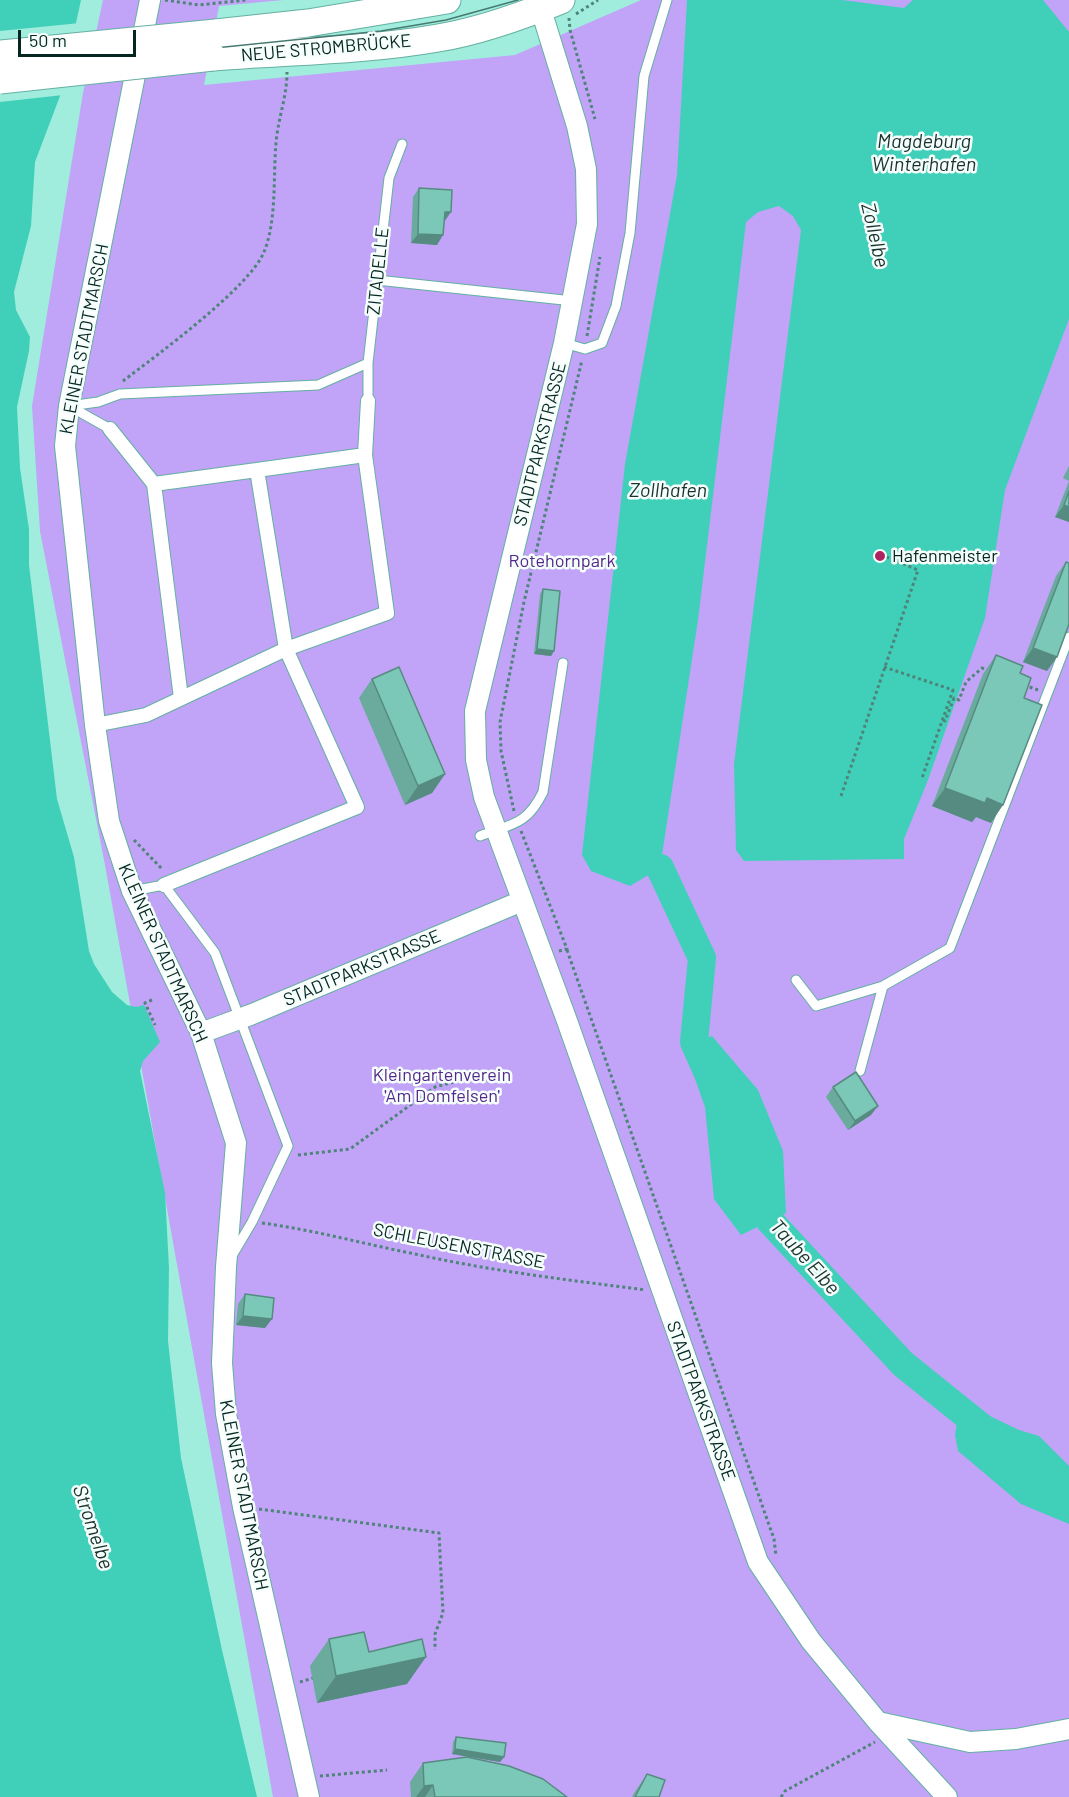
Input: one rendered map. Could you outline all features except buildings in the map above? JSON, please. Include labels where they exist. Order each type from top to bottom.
[{"type":"main road","name":"NEUE STROMBRÜCKE","points":[[0,80],[215,45],[308,23],[447,0]]},
{"type":"main road","name":"NEUE STROMBRÜCKE","points":[[0,54],[215,45],[376,47],[439,38],[492,25],[552,6]]},
{"type":"street","name":"KLEINER STADTMARSCH","points":[[150,0],[69,406],[65,446],[95,724],[109,821],[132,891],[201,1033],[236,1143],[226,1267],[222,1363],[225,1404],[243,1507],[307,1788]]},
{"type":"street","name":"STADTPARKSTRASSE","points":[[552,6],[586,169],[587,224],[564,343],[475,711],[476,760],[484,797],[488,833],[522,901],[543,955],[758,1562],[811,1641],[883,1728],[947,1797]]},
{"type":"street","points":[[95,724],[146,715],[286,649],[387,613],[365,455],[368,401]]},
{"type":"street","points":[[110,429],[154,484],[181,698]]},
{"type":"street","points":[[154,484],[365,455]]},
{"type":"street","points":[[164,885],[357,807],[286,649],[257,470]]},
{"type":"street","name":"STADTPARKSTRASSE","points":[[201,1033],[240,1019],[522,901]]},
{"type":"street","points":[[883,1728],[970,1742],[1016,1739],[1069,1729]]},
{"type":"lane","points":[[564,343],[585,349],[602,343],[616,306],[630,233],[644,76],[667,0]]},
{"type":"lane","name":"ZITADELLE","points":[[368,401],[368,363],[388,178],[402,144]]},
{"type":"lane","points":[[377,280],[573,301]]},
{"type":"lane","points":[[69,406],[98,402],[120,394],[318,386],[368,363]]},
{"type":"lane","points":[[69,406],[110,429]]},
{"type":"lane","points":[[796,980],[816,1006],[883,986],[950,948],[1069,637]]},
{"type":"lane","points":[[488,833],[518,822],[534,810],[543,792],[563,663]]},
{"type":"lane","points":[[132,891],[164,885],[215,953],[288,1146],[252,1222],[226,1267]]},
{"type":"lane","points":[[860,1071],[883,986]]},
{"type":"path","points":[[163,0],[199,5],[246,0]]},
{"type":"path","points":[[552,6],[584,11],[598,0]]},
{"type":"path","points":[[115,385],[124,381],[217,305],[251,273],[264,252],[270,221],[279,114],[287,95],[287,64]]},
{"type":"path","name":"STADTPARKSTRASSE","points":[[583,356],[524,602],[500,722],[507,782],[518,822],[567,949],[774,1539],[778,1575],[771,1581]]},
{"type":"path","points":[[841,796],[918,570],[874,552]]},
{"type":"path","points":[[884,667],[953,690],[922,778]]},
{"type":"path","points":[[942,720],[945,721],[954,698],[960,700],[966,682],[982,668],[993,672]]},
{"type":"path","points":[[1015,681],[1048,694]]},
{"type":"path","points":[[543,955],[567,949]]},
{"type":"path","points":[[152,1000],[146,1003],[155,1025]]},
{"type":"path","points":[[281,1157],[350,1149],[435,1087],[473,1077]]},
{"type":"path","name":"SCHLEUSENSTRASSE","points":[[252,1222],[306,1229],[416,1255],[662,1293]]},
{"type":"path","points":[[243,1507],[440,1533],[443,1613],[435,1634],[435,1650]]},
{"type":"path","points":[[292,1684],[313,1678]]},
{"type":"path","points":[[781,1797],[786,1791],[883,1728]]},
{"type":"path","points":[[307,1788],[387,1770]]},
{"type":"green space","name":"Rotehornpark","points":[[103,0],[283,0],[219,6],[204,85],[515,55],[641,0],[1069,0],[1069,1797],[273,1797],[105,865],[40,531],[32,406],[83,93]]},
{"type":"water","name":"Stromelbe","points":[[0,0],[81,0],[60,96],[35,162],[31,226],[14,292],[16,310],[30,337],[17,407],[20,468],[29,529],[29,565],[57,799],[74,857],[89,951],[94,964],[112,992],[127,1005],[136,1007],[144,1005],[160,1042],[143,1061],[140,1071],[165,1193],[169,1268],[168,1341],[181,1458],[222,1650],[257,1797],[0,1797]]},
{"type":"water","name":"Magdeburg Winterhafen","points":[[687,0],[842,0],[904,8],[913,0],[1043,0],[1069,32],[1069,319],[1005,490],[985,618],[928,780],[904,839],[904,859],[744,861],[736,850],[734,764],[801,230],[793,216],[779,206],[758,212],[746,222],[698,620],[660,868],[630,886],[591,871],[582,855],[625,464],[677,175]]},
{"type":"water","points":[[712,1036],[758,1090],[783,1151],[786,1213],[741,1235],[714,1199],[705,1107],[688,1059],[694,1042]]},
{"type":"water","points":[[973,1408],[1019,1430],[1039,1436],[1069,1466],[1069,1524],[1021,1504],[958,1451],[955,1435],[958,1417]]},
{"type":"pier","points":[[80,23],[63,95],[0,102],[0,31]]},
{"type":"waterway","name":"Taube Elbe","points":[[660,868],[702,958],[694,1042],[710,1078]]},
{"type":"waterway","name":"Taube Elbe","points":[[755,1185],[770,1221],[903,1364],[995,1438]]},
{"type":"tram line","points":[[0,70],[381,31],[446,20],[518,0]]},
{"type":"place","name":"Hafenmeister","points":[[880,556]]},
{"type":"water label","name":"Zollelbe","points":[[875,235]]},
{"type":"water label","name":"Zollhafen","points":[[668,490]]},
{"type":"park label","name":"Kleingartenverein 'Am Domfelsen'","points":[[442,1085]]}]
